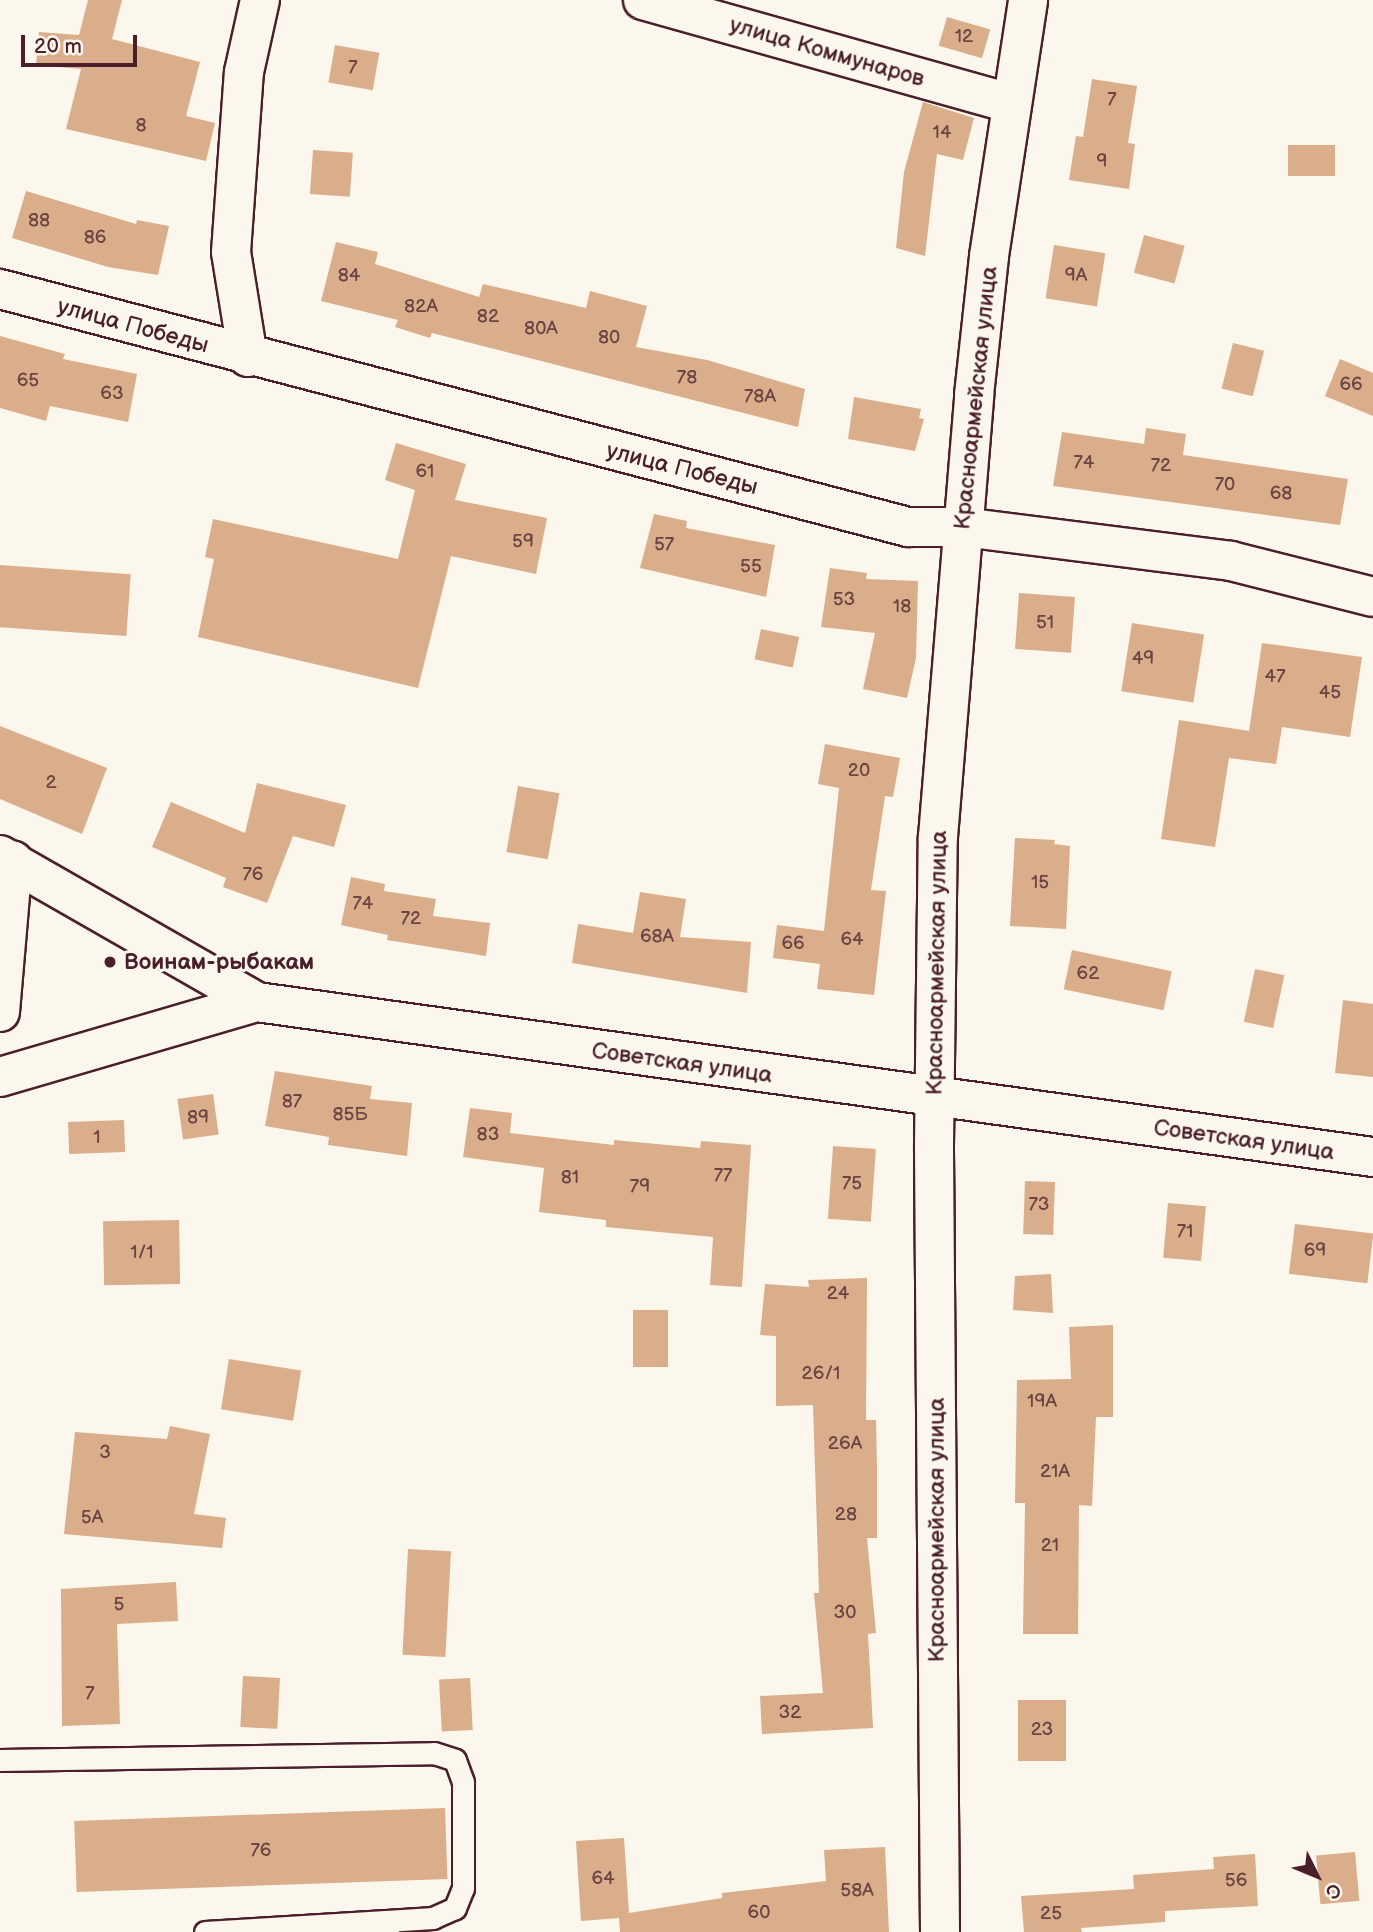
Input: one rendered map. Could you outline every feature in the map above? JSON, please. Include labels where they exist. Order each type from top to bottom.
[{"type":"street","points":[[248,357],[231,252],[244,72],[260,0]]},
{"type":"street","name":"улица Коммунаров","points":[[643,0],[1012,104]]},
{"type":"street","name":"Красноармейская улица","points":[[940,1932],[934,1098],[938,837],[963,527],[989,256],[1028,0]]},
{"type":"street","name":"улица Победы","points":[[0,289],[248,357],[908,527],[963,527],[1231,561],[1373,597]]},
{"type":"street","points":[[0,1012],[6,858],[257,1002]]},
{"type":"street","name":"Советская улица","points":[[0,1077],[257,1002],[1373,1157]]},
{"type":"lane","points":[[0,1760],[435,1753],[455,1760],[463,1796],[463,1888],[455,1908],[433,1918],[387,1926],[205,1932]]},
{"type":"building","points":[[88,0],[122,0],[112,39],[200,62],[186,116],[215,123],[206,161],[66,129],[81,69],[36,65],[39,32],[79,35]]},
{"type":"building","points":[[947,17],[990,29],[982,58],[939,46]]},
{"type":"building","points":[[335,45],[379,53],[373,90],[328,82]]},
{"type":"building","points":[[1092,79],[1137,86],[1128,143],[1135,144],[1129,189],[1069,180],[1076,136],[1083,137]]},
{"type":"building","points":[[923,102],[974,118],[963,160],[937,154],[925,256],[896,248],[904,172]]},
{"type":"building","points":[[1288,145],[1335,145],[1335,176],[1288,176]]},
{"type":"building","points":[[313,150],[353,153],[350,197],[310,194]]},
{"type":"building","points":[[26,191],[136,224],[137,220],[169,226],[158,275],[108,267],[12,238]]},
{"type":"building","points":[[1144,235],[1185,246],[1174,284],[1134,273]]},
{"type":"building","points":[[336,242],[378,252],[375,264],[479,297],[483,284],[586,308],[590,291],[647,306],[636,347],[707,360],[805,389],[798,427],[432,333],[430,338],[395,327],[398,320],[321,301]]},
{"type":"building","points":[[1054,245],[1105,253],[1097,306],[1046,298]]},
{"type":"building","points":[[0,336],[65,354],[63,359],[137,374],[128,422],[50,406],[46,421],[0,408]]},
{"type":"building","points":[[1233,343],[1264,351],[1253,396],[1222,389]]},
{"type":"building","points":[[1340,359],[1373,373],[1373,416],[1325,396]]},
{"type":"building","points":[[854,397],[921,409],[919,418],[924,419],[915,451],[848,439]]},
{"type":"building","points":[[1146,428],[1186,434],[1183,455],[1348,479],[1340,525],[1053,486],[1062,432],[1144,444]]},
{"type":"building","points":[[396,443],[466,464],[455,500],[547,518],[536,574],[451,556],[418,688],[198,637],[214,559],[205,557],[213,519],[398,559],[415,490],[385,480]]},
{"type":"building","points":[[654,514],[687,521],[686,528],[775,545],[766,597],[640,568]]},
{"type":"building","points":[[0,565],[131,574],[126,636],[0,627]]},
{"type":"building","points":[[830,568],[867,573],[866,579],[918,581],[916,658],[907,698],[863,689],[875,633],[821,627]]},
{"type":"building","points":[[1019,593],[1075,597],[1071,653],[1015,649]]},
{"type":"building","points":[[1132,623],[1204,634],[1193,703],[1121,691]]},
{"type":"building","points":[[761,629],[799,637],[793,667],[755,659]]},
{"type":"building","points":[[1262,643],[1362,657],[1350,737],[1282,727],[1276,764],[1229,758],[1215,847],[1161,839],[1179,720],[1249,731]]},
{"type":"building","points":[[0,726],[107,768],[82,834],[0,799]]},
{"type":"building","points":[[825,744],[900,758],[893,797],[885,796],[871,890],[886,891],[874,995],[817,989],[820,964],[773,958],[777,925],[824,931],[839,788],[818,784]]},
{"type":"building","points":[[257,783],[346,805],[334,847],[293,836],[267,903],[223,887],[226,878],[152,847],[171,802],[245,833]]},
{"type":"building","points":[[518,786],[559,793],[548,859],[506,852]]},
{"type":"building","points":[[1015,838],[1055,840],[1054,844],[1070,846],[1066,929],[1010,926]]},
{"type":"building","points":[[351,877],[385,884],[384,891],[436,899],[433,916],[490,923],[486,956],[387,940],[388,935],[341,925]]},
{"type":"building","points":[[640,892],[686,899],[680,937],[751,942],[747,993],[572,963],[578,924],[633,933]]},
{"type":"building","points":[[1072,950],[1172,971],[1163,1010],[1064,989]]},
{"type":"building","points":[[1255,969],[1284,975],[1273,1028],[1244,1022]]},
{"type":"building","points":[[1343,1000],[1373,1004],[1373,1077],[1335,1073]]},
{"type":"building","points":[[275,1071],[372,1086],[370,1099],[412,1103],[407,1156],[328,1145],[329,1137],[265,1126]]},
{"type":"building","points":[[213,1094],[219,1135],[183,1140],[177,1099]]},
{"type":"building","points":[[470,1108],[512,1113],[510,1133],[614,1145],[614,1140],[700,1148],[701,1141],[751,1145],[742,1287],[710,1285],[713,1237],[606,1227],[606,1220],[539,1212],[544,1168],[463,1157]]},
{"type":"building","points":[[124,1120],[125,1152],[69,1154],[68,1122]]},
{"type":"building","points":[[833,1146],[876,1149],[871,1222],[828,1219]]},
{"type":"building","points":[[1025,1181],[1055,1182],[1053,1235],[1023,1234]]},
{"type":"building","points":[[1168,1203],[1206,1206],[1201,1261],[1163,1258]]},
{"type":"building","points":[[179,1220],[180,1284],[104,1285],[103,1221]]},
{"type":"building","points":[[1295,1224],[1373,1234],[1367,1283],[1289,1274]]},
{"type":"building","points":[[1051,1274],[1053,1313],[1013,1310],[1015,1276]]},
{"type":"building","points":[[867,1278],[866,1420],[876,1420],[877,1466],[877,1538],[867,1538],[876,1633],[868,1634],[873,1728],[762,1734],[760,1696],[823,1693],[814,1593],[819,1593],[813,1405],[776,1406],[776,1336],[760,1335],[765,1284],[809,1287],[808,1280]]},
{"type":"building","points":[[633,1310],[668,1310],[668,1367],[633,1367]]},
{"type":"building","points":[[1113,1325],[1113,1417],[1096,1417],[1092,1506],[1079,1505],[1078,1634],[1023,1634],[1025,1503],[1015,1503],[1017,1380],[1071,1379],[1069,1327]]},
{"type":"building","points":[[229,1359],[301,1370],[293,1421],[221,1409]]},
{"type":"building","points":[[170,1426],[210,1434],[194,1514],[226,1518],[222,1548],[64,1534],[75,1432],[167,1439]]},
{"type":"building","points":[[408,1549],[451,1551],[445,1657],[402,1655]]},
{"type":"building","points":[[176,1582],[178,1621],[117,1624],[120,1724],[62,1726],[61,1589]]},
{"type":"building","points":[[243,1676],[280,1678],[277,1729],[240,1727]]},
{"type":"building","points":[[470,1678],[473,1730],[442,1732],[439,1680]]},
{"type":"building","points":[[1018,1700],[1066,1700],[1066,1761],[1018,1761]]},
{"type":"building","points":[[445,1808],[447,1879],[77,1892],[74,1821]]},
{"type":"building","points":[[624,1838],[629,1913],[722,1898],[722,1893],[826,1881],[824,1850],[885,1847],[889,1932],[620,1932],[619,1918],[581,1921],[576,1841]]},
{"type":"building","points":[[1355,1852],[1359,1901],[1320,1904],[1316,1855]]},
{"type":"building","points":[[1255,1854],[1258,1906],[1165,1911],[1165,1922],[1081,1928],[1082,1932],[1024,1932],[1021,1896],[1134,1889],[1133,1875],[1214,1869],[1213,1857]]},
{"type":"place","name":"Воинам-рыбакам","points":[[110,962]]}]
